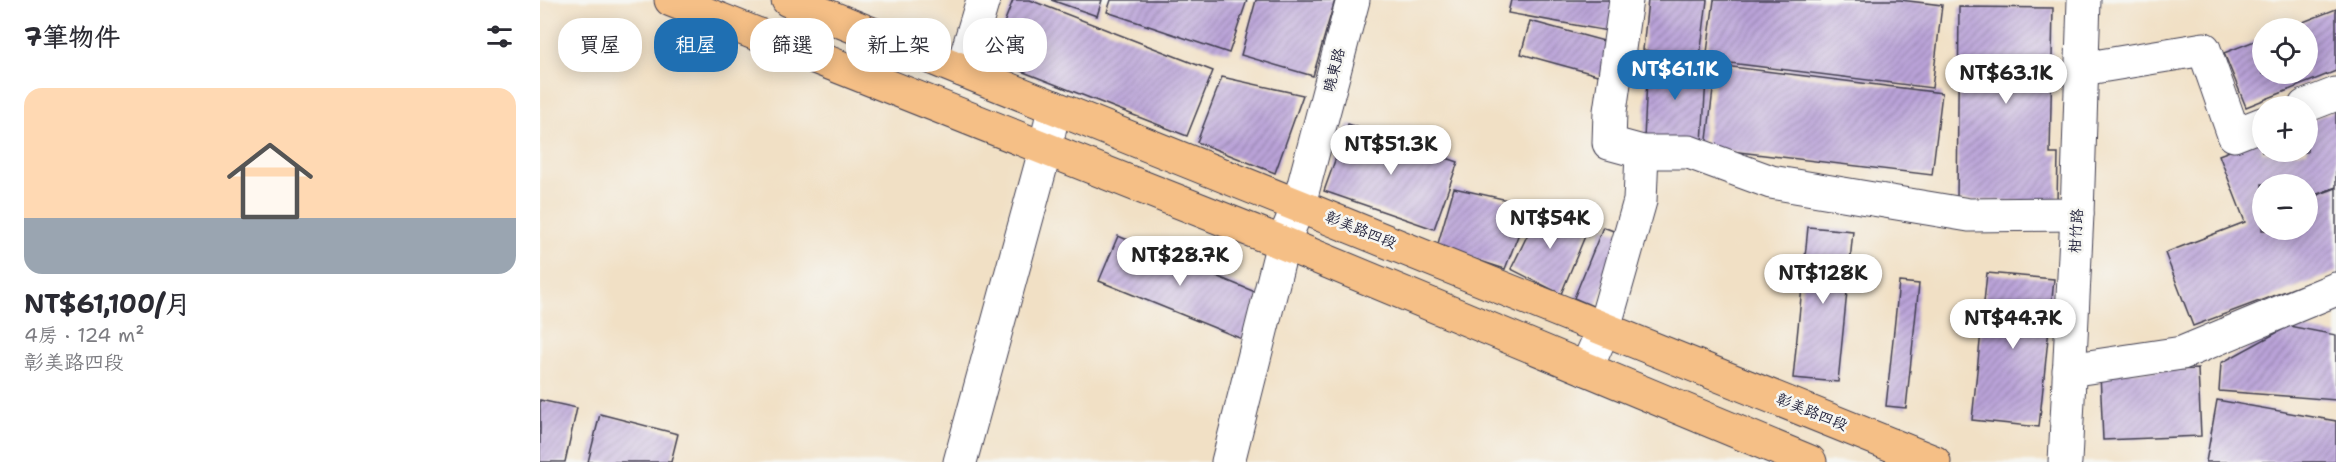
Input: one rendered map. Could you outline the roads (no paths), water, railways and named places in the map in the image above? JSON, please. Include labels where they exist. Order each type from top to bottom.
[{"type":"main road","points":[[671,0],[1045,151],[1282,243],[1810,462]]},
{"type":"main road","name":"彰美路四段","points":[[788,0],[1299,204],[1934,462]]},
{"type":"street","points":[[962,70],[983,0]]},
{"type":"street","name":"曉東路","points":[[1228,462],[1282,243],[1299,204],[1353,0]]},
{"type":"street","points":[[1626,0],[1610,111],[1609,143],[1642,152],[1689,152],[1771,182],[1968,215],[2077,214]]},
{"type":"street","name":"柑竹路","points":[[2065,462],[2084,0]]},
{"type":"street","points":[[2082,69],[2204,49],[2234,135],[2252,128]]},
{"type":"street","points":[[2318,101],[2336,94]]},
{"type":"street","points":[[960,462],[1045,151],[1054,107]]},
{"type":"street","points":[[1586,369],[1604,328],[1640,201],[1642,152]]},
{"type":"street","points":[[2069,370],[2182,353],[2336,289]]}]
